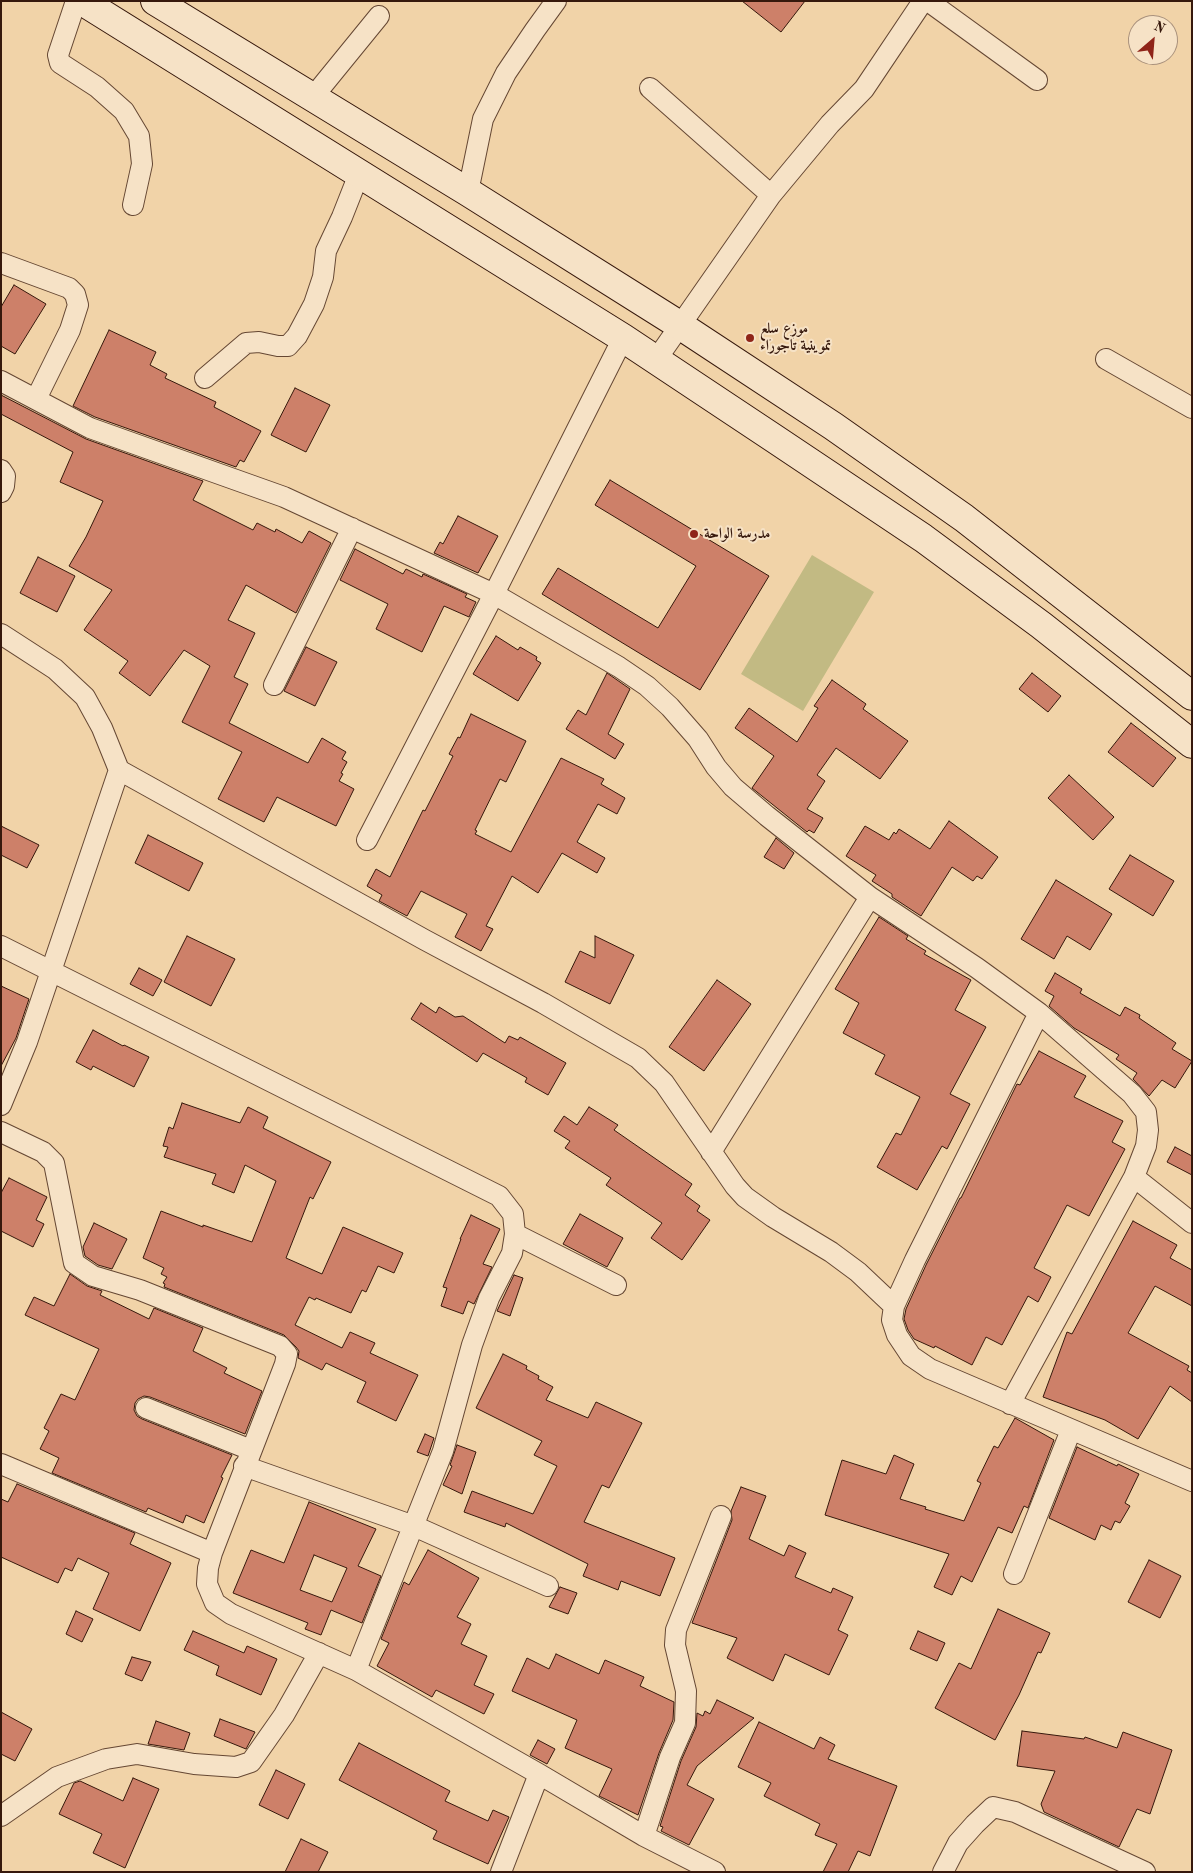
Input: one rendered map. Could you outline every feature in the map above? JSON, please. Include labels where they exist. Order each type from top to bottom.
[{"type":"main road","points":[[82,1],[623,338],[923,538],[1041,625],[1192,744]]},
{"type":"main road","points":[[155,1],[468,192],[680,326],[833,426],[964,518],[1192,696]]},
{"type":"street","points":[[76,1],[58,55],[60,63],[97,87],[124,111],[139,136],[142,164],[133,205]]},
{"type":"street","points":[[468,192],[483,119],[506,73],[534,30],[556,1]]},
{"type":"street","points":[[656,360],[771,195],[830,124],[864,89],[923,1]]},
{"type":"street","points":[[928,1],[1037,80]]},
{"type":"street","points":[[313,97],[378,16]]},
{"type":"street","points":[[650,88],[771,195]]},
{"type":"street","points":[[205,378],[246,343],[260,342],[288,346],[297,336],[314,304],[324,277],[326,251],[359,174]]},
{"type":"street","points":[[1,263],[68,288],[75,294],[78,304],[70,330],[36,399]]},
{"type":"street","points":[[366,840],[494,594],[623,338]]},
{"type":"street","points":[[1106,359],[1192,408]]},
{"type":"street","points":[[1,381],[90,428],[284,497],[352,528],[494,594],[619,667],[647,686],[670,707],[698,739],[732,787],[870,897],[977,968],[1039,1013],[1132,1094],[1146,1112],[1148,1130],[1146,1146],[1134,1177],[1010,1404]]},
{"type":"street","points":[[1,470],[5,476],[1,492]]},
{"type":"street","points":[[274,685],[352,528]]},
{"type":"street","points":[[1,634],[56,668],[85,697],[102,728],[119,770],[416,935],[560,1012],[638,1058],[664,1083],[735,1186],[745,1197],[773,1217],[831,1252],[851,1267],[894,1306]]},
{"type":"street","points":[[1,1105],[27,1042],[119,770]]},
{"type":"street","points":[[711,1152],[870,897]]},
{"type":"street","points":[[1,946],[499,1196],[512,1214],[515,1234],[512,1253],[489,1298],[443,1451],[356,1670]]},
{"type":"street","points":[[1039,1013],[894,1306],[892,1320],[897,1334],[911,1356],[930,1369],[1071,1430],[1190,1475]]},
{"type":"street","points":[[1,1132],[43,1152],[54,1163],[74,1263],[93,1276],[140,1290],[280,1346],[287,1354],[285,1364],[247,1458],[212,1553],[208,1568],[207,1584],[215,1603],[231,1614],[356,1670],[540,1774],[644,1836],[715,1872]]},
{"type":"street","points":[[1134,1177],[1192,1223]]},
{"type":"street","points":[[515,1234],[616,1285]]},
{"type":"street","points":[[146,1408],[247,1458],[414,1526],[548,1586]]},
{"type":"street","points":[[1014,1574],[1071,1430]]},
{"type":"street","points":[[1,1464],[212,1553]]},
{"type":"street","points":[[644,1836],[670,1757],[685,1722],[686,1691],[675,1645],[676,1630],[720,1516]]},
{"type":"street","points":[[1,1816],[57,1777],[106,1758],[137,1754],[194,1764],[236,1767],[250,1762],[284,1715],[320,1653]]},
{"type":"street","points":[[501,1872],[540,1774]]},
{"type":"street","points":[[943,1872],[958,1843],[993,1807],[1015,1812],[1145,1872]]},
{"type":"shaded area","points":[[812,555],[874,592],[803,711],[741,674]]},
{"type":"building","points":[[742,1],[805,1],[781,32]]},
{"type":"building","points":[[14,285],[46,304],[15,354],[1,346],[1,307]]},
{"type":"building","points":[[109,330],[156,352],[150,365],[167,374],[165,378],[216,402],[214,407],[261,431],[244,462],[240,460],[236,467],[95,417],[73,406]]},
{"type":"building","points":[[295,388],[330,405],[306,452],[271,435]]},
{"type":"building","points":[[1,395],[86,439],[203,481],[193,500],[253,530],[257,523],[275,532],[276,529],[302,543],[309,531],[331,543],[296,613],[246,585],[228,620],[255,633],[234,677],[248,684],[229,723],[308,763],[322,738],[346,752],[342,759],[347,762],[339,781],[354,789],[336,826],[277,797],[264,822],[218,799],[242,752],[182,722],[210,666],[184,650],[150,696],[119,673],[128,661],[84,630],[112,590],[69,566],[86,537],[103,501],[60,482],[73,452],[1,414]]},
{"type":"building","name":"مدرسة الواحة","points":[[610,480],[769,576],[700,690],[542,594],[558,568],[658,628],[696,566],[595,505]]},
{"type":"building","points":[[458,516],[498,536],[478,573],[434,553],[440,542],[443,544]]},
{"type":"building","points":[[355,549],[403,574],[406,569],[422,577],[423,574],[467,594],[465,597],[476,602],[469,617],[444,606],[422,652],[376,629],[388,604],[340,580]]},
{"type":"building","points":[[38,557],[75,576],[57,612],[20,593]]},
{"type":"building","points":[[496,636],[518,650],[520,647],[537,657],[536,660],[541,663],[518,701],[473,674]]},
{"type":"building","points":[[306,647],[337,662],[315,706],[284,691]]},
{"type":"building","points":[[607,673],[630,689],[608,734],[624,744],[615,759],[566,729],[578,710],[586,715]]},
{"type":"building","points":[[1032,673],[1061,696],[1048,712],[1019,689]]},
{"type":"building","points":[[832,680],[866,704],[863,709],[908,741],[880,779],[836,748],[817,775],[825,781],[807,809],[823,818],[814,833],[809,830],[807,832],[752,788],[774,756],[735,728],[749,708],[797,742],[818,708],[814,706]]},
{"type":"building","points":[[471,714],[526,741],[506,782],[500,779],[475,830],[477,831],[475,834],[511,852],[561,758],[604,779],[601,784],[625,798],[617,814],[598,804],[577,842],[605,858],[597,873],[562,853],[538,893],[512,876],[486,926],[493,929],[481,951],[455,937],[467,914],[421,891],[407,916],[379,901],[382,895],[367,886],[376,869],[390,877],[423,810],[425,811],[453,756],[449,754],[458,737],[460,738]]},
{"type":"building","points":[[1131,723],[1176,758],[1153,787],[1108,752]]},
{"type":"building","points":[[1069,775],[1114,817],[1093,840],[1048,798]]},
{"type":"building","points":[[949,821],[998,857],[982,879],[977,876],[973,881],[952,867],[921,916],[872,881],[876,875],[846,856],[865,826],[889,840],[894,832],[896,834],[899,829],[930,849]]},
{"type":"building","points":[[1,826],[39,845],[27,868],[1,855]]},
{"type":"building","points":[[148,835],[203,863],[189,891],[135,863]]},
{"type":"building","points":[[776,838],[794,853],[784,869],[764,857]]},
{"type":"building","points":[[1130,855],[1174,881],[1153,916],[1109,889]]},
{"type":"building","points":[[1056,880],[1112,914],[1090,950],[1067,936],[1054,959],[1021,939]]},
{"type":"building","points":[[879,917],[908,936],[906,939],[926,951],[924,954],[971,980],[955,1010],[986,1027],[950,1094],[970,1104],[947,1149],[942,1146],[917,1190],[877,1167],[896,1133],[901,1135],[920,1097],[875,1074],[885,1055],[843,1033],[859,1003],[835,989]]},
{"type":"building","points":[[187,936],[235,959],[211,1006],[164,982]]},
{"type":"building","points":[[595,936],[634,955],[610,1004],[565,982],[580,951],[595,958]]},
{"type":"building","points":[[139,968],[162,980],[153,996],[130,984]]},
{"type":"building","points":[[1055,973],[1082,989],[1080,993],[1120,1016],[1125,1007],[1140,1015],[1139,1018],[1176,1043],[1172,1049],[1192,1061],[1175,1088],[1162,1080],[1149,1096],[1133,1079],[1137,1073],[1116,1059],[1119,1055],[1074,1028],[1049,1006],[1054,996],[1045,991]]},
{"type":"building","points":[[717,980],[751,1004],[704,1071],[669,1047]]},
{"type":"building","points":[[1,986],[29,999],[16,1038],[1,1066]]},
{"type":"building","points":[[421,1003],[436,1013],[439,1007],[455,1017],[463,1016],[505,1043],[509,1036],[518,1040],[520,1037],[566,1063],[548,1095],[525,1082],[527,1078],[483,1053],[477,1062],[411,1019]]},
{"type":"building","points":[[93,1030],[149,1057],[134,1087],[93,1066],[91,1070],[76,1062]]},
{"type":"building","points":[[1039,1051],[1086,1076],[1074,1097],[1123,1121],[1112,1142],[1125,1149],[1089,1216],[1067,1205],[1034,1268],[1051,1277],[1038,1302],[1028,1296],[1002,1345],[986,1337],[972,1365],[935,1346],[934,1348],[914,1339],[904,1319],[906,1309],[926,1265],[1017,1084],[1020,1085]]},
{"type":"building","points":[[182,1103],[240,1123],[248,1107],[268,1117],[263,1128],[331,1162],[313,1199],[310,1197],[286,1258],[322,1274],[343,1227],[403,1253],[394,1273],[378,1266],[366,1292],[362,1290],[351,1313],[316,1298],[315,1300],[309,1297],[295,1325],[342,1348],[350,1332],[375,1343],[370,1353],[418,1375],[396,1421],[357,1402],[366,1382],[326,1363],[322,1370],[298,1358],[299,1351],[284,1335],[164,1287],[165,1284],[163,1283],[167,1277],[161,1274],[164,1268],[143,1258],[161,1211],[203,1227],[203,1225],[252,1242],[276,1181],[245,1165],[234,1193],[212,1184],[216,1174],[164,1157],[168,1147],[163,1146],[169,1127],[173,1129]]},
{"type":"building","points":[[589,1107],[618,1125],[614,1130],[692,1184],[685,1195],[700,1206],[697,1211],[710,1220],[682,1260],[651,1238],[662,1223],[606,1185],[611,1178],[565,1148],[570,1141],[554,1131],[564,1116],[577,1125]]},
{"type":"building","points":[[1175,1147],[1192,1156],[1192,1175],[1167,1162]]},
{"type":"building","points":[[9,1178],[47,1197],[36,1220],[44,1224],[33,1247],[1,1231],[1,1193]]},
{"type":"building","points":[[580,1214],[623,1238],[607,1267],[563,1244]]},
{"type":"building","points":[[471,1215],[500,1229],[483,1264],[492,1267],[474,1304],[468,1301],[463,1314],[441,1306],[447,1288],[443,1287],[460,1239]]},
{"type":"building","points":[[1133,1221],[1177,1245],[1170,1258],[1192,1270],[1192,1306],[1155,1286],[1128,1333],[1189,1366],[1187,1370],[1192,1373],[1192,1402],[1170,1386],[1138,1439],[1105,1420],[1043,1397],[1067,1332],[1072,1334]]},
{"type":"building","points":[[94,1223],[127,1239],[112,1269],[98,1265],[85,1256],[83,1247]]},
{"type":"building","points":[[70,1274],[87,1286],[102,1291],[100,1295],[149,1319],[154,1308],[203,1328],[193,1351],[227,1368],[224,1373],[262,1391],[245,1434],[150,1397],[144,1396],[135,1403],[134,1410],[137,1416],[142,1419],[232,1455],[221,1477],[223,1478],[204,1523],[186,1515],[183,1523],[148,1508],[146,1512],[52,1473],[59,1458],[40,1449],[49,1431],[44,1428],[61,1394],[75,1400],[99,1349],[25,1315],[34,1297],[54,1306]]},
{"type":"building","points":[[514,1275],[523,1278],[510,1316],[497,1311]]},
{"type":"building","points":[[503,1354],[527,1366],[526,1369],[539,1376],[538,1379],[553,1387],[546,1400],[588,1418],[596,1402],[642,1423],[609,1488],[602,1485],[584,1522],[675,1558],[660,1596],[621,1581],[618,1590],[583,1576],[588,1564],[506,1523],[505,1527],[464,1512],[472,1491],[533,1514],[557,1466],[534,1455],[542,1441],[476,1408]]},
{"type":"building","points":[[1015,1418],[1054,1440],[1028,1508],[1024,1506],[1012,1533],[998,1527],[972,1582],[961,1576],[952,1595],[934,1587],[949,1554],[825,1515],[842,1460],[886,1474],[894,1455],[914,1464],[900,1499],[964,1521],[981,1483],[977,1481],[994,1446],[998,1448]]},
{"type":"building","points":[[425,1434],[434,1438],[428,1456],[417,1452]]},
{"type":"building","points":[[457,1445],[476,1452],[462,1494],[443,1485],[452,1466],[450,1465]]},
{"type":"building","points":[[1077,1447],[1139,1474],[1125,1503],[1130,1506],[1120,1523],[1115,1521],[1111,1530],[1101,1525],[1095,1540],[1049,1518]]},
{"type":"building","points":[[17,1484],[135,1533],[130,1544],[171,1563],[140,1631],[93,1609],[109,1573],[78,1558],[72,1571],[65,1568],[58,1583],[1,1557],[1,1499],[8,1502]]},
{"type":"building","points":[[741,1487],[766,1496],[749,1539],[784,1556],[789,1545],[806,1553],[795,1577],[831,1593],[833,1588],[853,1597],[838,1630],[848,1635],[829,1675],[785,1654],[773,1681],[727,1658],[737,1638],[692,1623],[732,1520],[731,1511]]},
{"type":"building","points":[[309,1502],[376,1529],[358,1566],[381,1576],[362,1623],[331,1610],[321,1635],[305,1629],[308,1623],[233,1593],[251,1550],[284,1563]],"holes":[[[314,1555],[347,1568],[332,1602],[300,1590]]]},
{"type":"building","points":[[428,1550],[479,1578],[457,1617],[471,1624],[461,1644],[487,1656],[474,1685],[494,1694],[484,1714],[436,1690],[432,1697],[377,1666],[389,1643],[381,1639],[404,1582],[409,1585]]},
{"type":"building","points":[[1149,1560],[1181,1576],[1160,1618],[1128,1602]]},
{"type":"building","points":[[560,1587],[577,1593],[568,1614],[549,1607]]},
{"type":"building","points":[[998,1609],[1050,1633],[1041,1653],[1038,1652],[1019,1695],[995,1740],[935,1708],[959,1663],[971,1669]]},
{"type":"building","points":[[76,1611],[93,1619],[82,1642],[66,1634]]},
{"type":"building","points":[[193,1631],[244,1653],[247,1646],[277,1659],[261,1695],[216,1675],[219,1666],[184,1650]]},
{"type":"building","points":[[918,1631],[945,1643],[937,1661],[910,1649]]},
{"type":"building","points":[[556,1654],[599,1674],[605,1660],[644,1677],[640,1686],[674,1702],[673,1720],[659,1753],[638,1815],[599,1796],[612,1769],[565,1748],[577,1720],[512,1691],[527,1658],[549,1669]]},
{"type":"building","points":[[132,1657],[151,1662],[142,1681],[125,1674]]},
{"type":"building","points":[[717,1700],[754,1718],[697,1766],[687,1785],[714,1799],[689,1845],[661,1831],[663,1827],[660,1826],[681,1761],[696,1727],[697,1713],[703,1716],[705,1711],[710,1714]]},
{"type":"building","points":[[1,1712],[32,1729],[15,1761],[1,1754]]},
{"type":"building","points":[[220,1719],[255,1732],[246,1749],[214,1736]]},
{"type":"building","points":[[156,1721],[190,1733],[184,1750],[148,1744]]},
{"type":"building","points":[[759,1722],[814,1749],[820,1737],[835,1745],[828,1759],[897,1786],[870,1856],[858,1851],[848,1872],[823,1872],[837,1844],[815,1835],[820,1824],[764,1796],[771,1783],[738,1767]]},
{"type":"building","points":[[1022,1731],[1084,1739],[1085,1737],[1117,1748],[1123,1732],[1172,1750],[1150,1814],[1137,1809],[1119,1847],[1044,1812],[1041,1804],[1055,1771],[1017,1766]]},
{"type":"building","points":[[538,1740],[555,1749],[547,1764],[530,1755]]},
{"type":"building","points":[[359,1743],[450,1791],[445,1801],[488,1821],[493,1810],[509,1817],[488,1864],[433,1839],[437,1831],[339,1780]]},
{"type":"building","points":[[276,1770],[305,1784],[288,1819],[259,1805]]},
{"type":"building","points":[[133,1778],[159,1789],[125,1868],[93,1853],[102,1834],[59,1814],[74,1783],[80,1781],[123,1801]]},
{"type":"building","points":[[301,1839],[328,1852],[318,1872],[285,1872]]},
{"type":"place","name":"موزع سلع تموينية تاجوراء","points":[[750,338]]},
{"type":"place","name":"مدرسة الواحة","points":[[694,534]]}]
